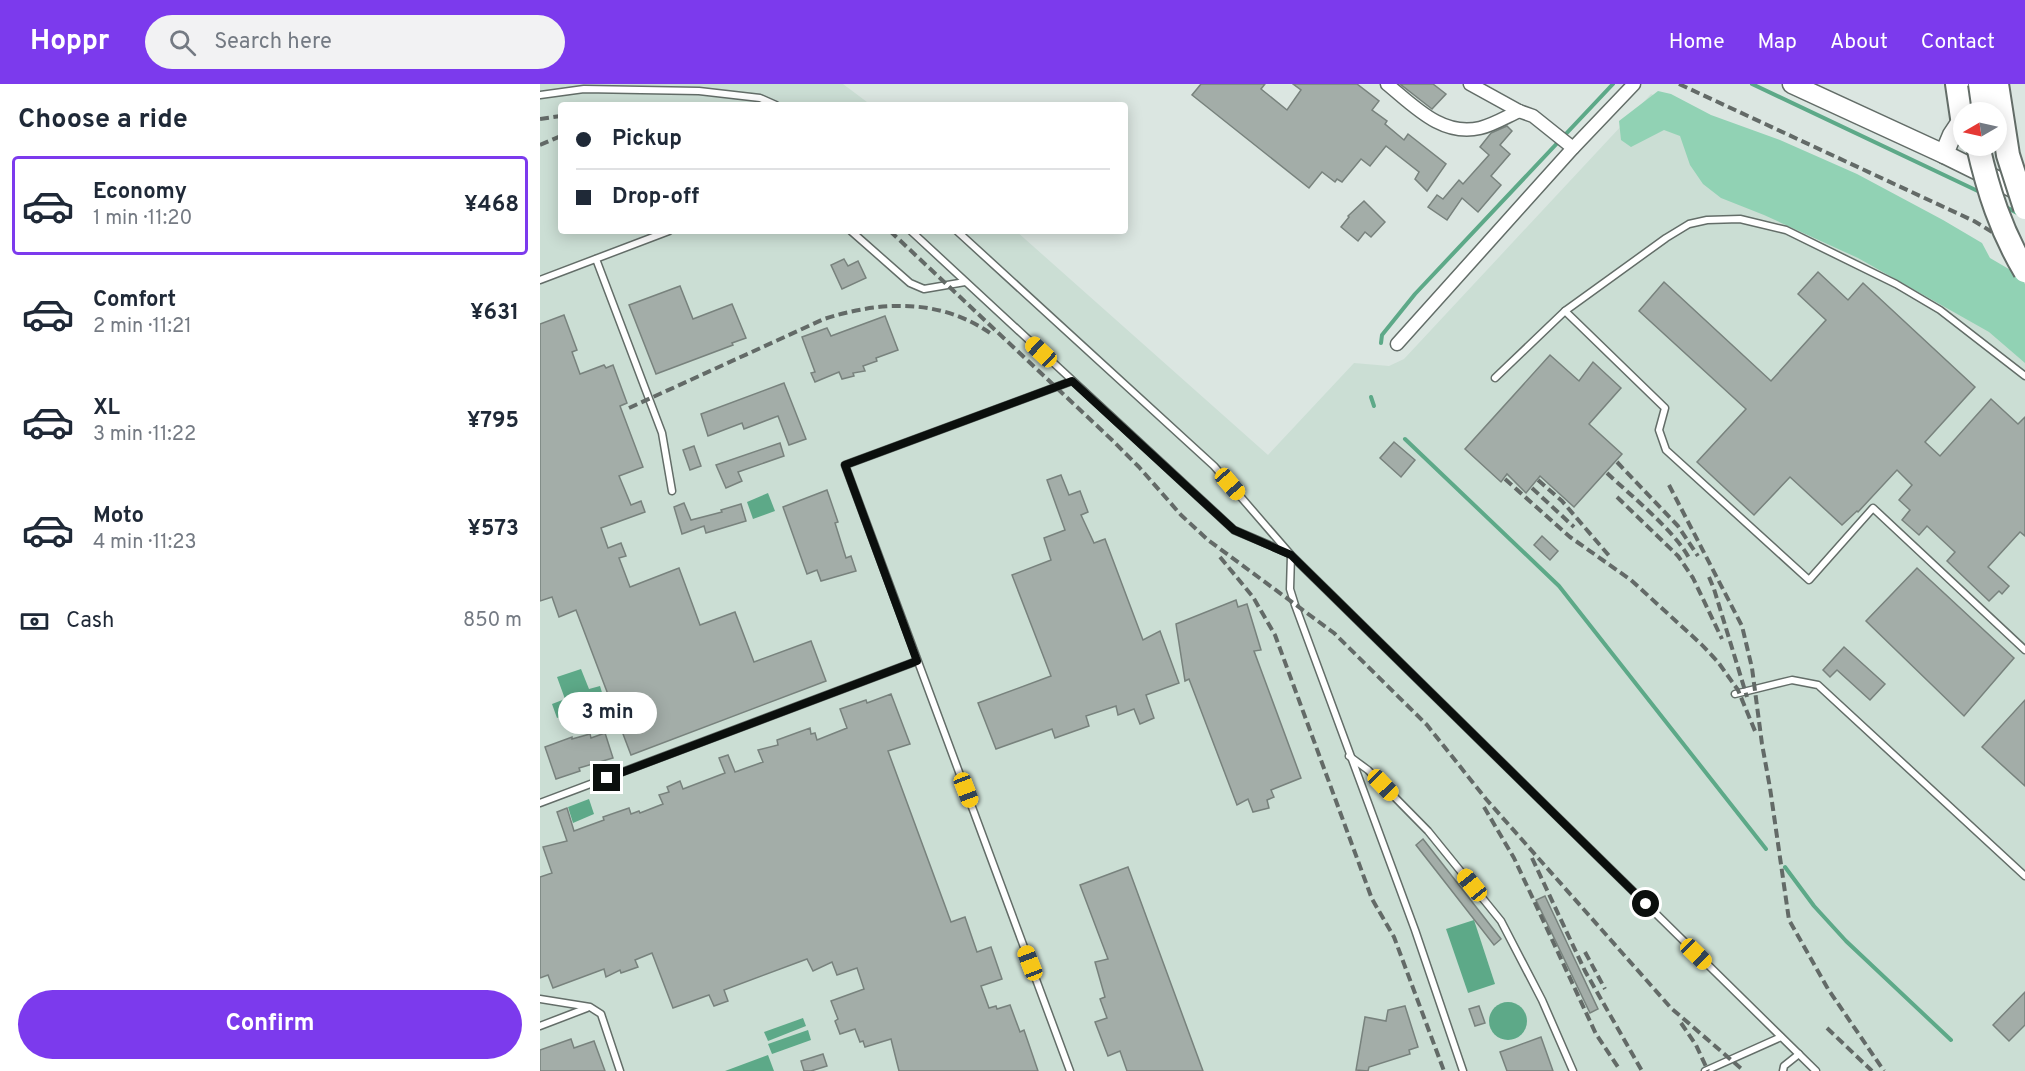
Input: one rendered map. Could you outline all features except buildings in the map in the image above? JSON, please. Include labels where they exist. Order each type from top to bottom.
[{"type":"highway","points":[[1957,84],[1962,102]]},
{"type":"highway","points":[[1967,102],[1968,84]]},
{"type":"highway","points":[[1980,84],[1983,102]]},
{"type":"highway","points":[[1996,84],[2008,155],[2025,208]]},
{"type":"highway","points":[[2012,84],[2025,160]]},
{"type":"highway","points":[[1980,156],[1988,190],[1997,215],[2025,271]]},
{"type":"highway","points":[[1993,156],[2002,192],[2025,245]]},
{"type":"street","points":[[1387,84],[1430,119],[1449,129],[1481,128],[1519,111]]},
{"type":"street","points":[[1470,84],[1519,111],[1533,116],[1566,142]]},
{"type":"street","points":[[1397,344],[1566,142],[1634,84]]},
{"type":"street","points":[[1792,84],[2025,194]]},
{"type":"street","points":[[1981,102],[1996,84]]},
{"type":"street","points":[[1994,102],[2012,84]]},
{"type":"street","points":[[1948,156],[1953,146]]},
{"type":"lane","points":[[540,95],[584,89],[640,89],[699,91],[760,98],[769,102]]},
{"type":"lane","points":[[760,98],[765,102]]},
{"type":"lane","points":[[1495,378],[1565,311],[1666,238],[1689,224],[1707,220],[1740,219],[1786,230],[1896,284],[1940,310],[2025,376]]},
{"type":"lane","points":[[540,280],[661,234]]},
{"type":"lane","points":[[854,234],[910,283],[924,289],[965,282]]},
{"type":"lane","points":[[914,234],[1234,530],[1291,555]]},
{"type":"lane","points":[[960,234],[1214,466],[1291,555],[1816,1071]]},
{"type":"lane","points":[[596,259],[662,433],[672,491]]},
{"type":"lane","points":[[1565,311],[1665,408],[1659,430],[1666,450],[1809,580],[1873,508],[2025,650]]},
{"type":"lane","points":[[1070,1071],[845,465],[1072,381]]},
{"type":"lane","points":[[1291,555],[1290,589],[1295,605],[1415,930],[1463,1071]]},
{"type":"lane","points":[[540,802],[917,661]]},
{"type":"lane","points":[[1735,694],[1792,680],[1818,685],[2025,876]]},
{"type":"lane","points":[[1349,756],[1368,770],[1428,831],[1502,921],[1542,1000],[1573,1071]]},
{"type":"lane","points":[[540,999],[590,1007],[601,1014],[620,1071]]},
{"type":"lane","points":[[540,1026],[590,1007]]},
{"type":"lane","points":[[1705,1071],[1781,1036]]},
{"type":"lane","points":[[1783,1071],[1784,1066],[1799,1054]]},
{"type":"shaded area","points":[[540,84],[843,84],[867,102],[558,102],[558,234],[1019,234],[1268,455],[1354,363],[1389,366],[1404,359],[1651,94],[1878,200],[2025,289],[2025,1071],[540,1071]]},
{"type":"shaded area","points":[[1658,91],[1671,94],[1711,115],[1780,140],[1857,174],[1982,243],[1990,258],[2019,275],[2025,284],[2025,363],[1989,332],[1858,258],[1721,198],[1703,184],[1690,165],[1680,136],[1664,130],[1631,147],[1621,140],[1619,121]]},
{"type":"shaded area","points":[[768,493],[775,511],[753,519],[747,502]]},
{"type":"shaded area","points":[[581,669],[589,689],[600,686],[604,699],[595,702],[604,730],[592,734],[589,728],[575,733],[569,714],[557,718],[552,704],[565,699],[557,677]]},
{"type":"shaded area","points":[[589,799],[594,814],[573,823],[568,807]]},
{"type":"shaded area","points":[[1474,920],[1495,984],[1468,993],[1446,929]]},
{"type":"shaded area","points":[[1508,1002],[1521,1008],[1527,1021],[1521,1034],[1508,1040],[1495,1034],[1489,1021],[1495,1008]]},
{"type":"shaded area","points":[[803,1018],[806,1026],[768,1041],[764,1032]]},
{"type":"shaded area","points":[[808,1030],[811,1040],[772,1054],[768,1044]]},
{"type":"shaded area","points":[[768,1055],[774,1071],[725,1071]]},
{"type":"waterway","points":[[1381,343],[1382,335],[1415,294],[1613,84]]},
{"type":"waterway","points":[[1752,84],[1982,193]]},
{"type":"waterway","points":[[2004,206],[2019,214]]},
{"type":"waterway","points":[[1371,397],[1374,406]]},
{"type":"waterway","points":[[1405,439],[1559,586],[1766,849]]},
{"type":"waterway","points":[[1785,867],[1814,906],[1846,941],[1951,1040]]},
{"type":"railway","points":[[1679,84],[1974,221],[2025,252]]},
{"type":"railway","points":[[540,119],[558,116]]},
{"type":"railway","points":[[540,145],[558,137]]},
{"type":"railway","points":[[893,234],[1112,440],[1181,515],[1208,540],[1334,633],[1427,725],[1486,799],[1671,1008],[1744,1071]]},
{"type":"railway","points":[[629,408],[824,319],[845,313],[888,306],[930,308],[971,322],[990,333]]},
{"type":"railway","points":[[1617,462],[1678,526],[1698,556]]},
{"type":"railway","points":[[1607,473],[1674,536],[1689,558]]},
{"type":"railway","points":[[1505,479],[1570,537],[1631,580],[1701,644],[1718,662],[1738,690],[1755,731]]},
{"type":"railway","points":[[1538,480],[1562,501],[1611,558]]},
{"type":"railway","points":[[1669,485],[1742,626],[1752,668],[1789,920],[1828,989],[1884,1071]]},
{"type":"railway","points":[[1532,488],[1574,527]]},
{"type":"railway","points":[[1617,497],[1678,556],[1693,578],[1722,639]]},
{"type":"railway","points":[[1220,557],[1253,597],[1275,635],[1372,899],[1394,937],[1444,1071]]},
{"type":"railway","points":[[1709,577],[1747,697]]},
{"type":"railway","points":[[1484,807],[1514,858],[1596,1034],[1620,1070]]},
{"type":"railway","points":[[1532,858],[1585,971],[1642,1071]]},
{"type":"railway","points":[[1585,952],[1605,989]]},
{"type":"railway","points":[[1681,1023],[1696,1045],[1708,1071]]},
{"type":"railway","points":[[1827,1028],[1872,1071]]},
{"type":"route","points":[[607,778],[917,661],[845,465],[1072,381],[1234,530],[1291,555],[1646,904]]}]
